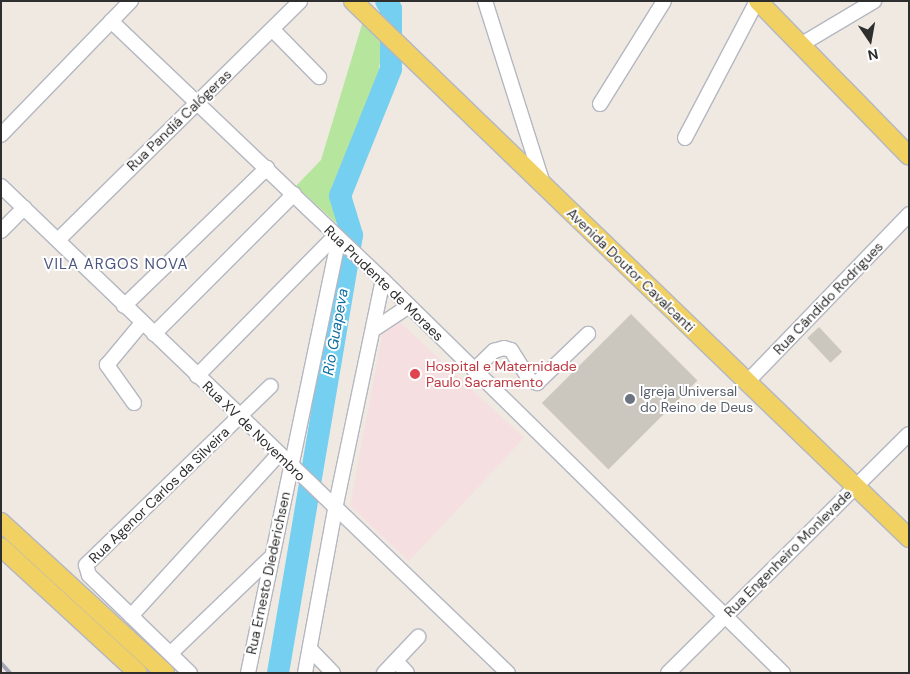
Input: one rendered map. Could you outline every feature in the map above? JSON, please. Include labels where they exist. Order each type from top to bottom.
[{"type":"main road","name":"Avenida Doutor Cavalcanti","points":[[353,1],[857,485],[909,538]]},
{"type":"main road","points":[[758,1],[802,44],[909,156]]},
{"type":"main road","points":[[1,522],[165,673]]},
{"type":"main road","points":[[1,546],[138,673]]},
{"type":"street","points":[[1,135],[131,1]]},
{"type":"street","name":"Rua Pandiá Calógeras","points":[[58,240],[196,102],[273,30],[300,1]]},
{"type":"street","points":[[484,1],[544,186]]},
{"type":"street","points":[[600,104],[664,1]]},
{"type":"street","points":[[685,138],[758,1]]},
{"type":"street","points":[[802,44],[874,1]]},
{"type":"street","name":"Rua Prudente de Moraes","points":[[111,21],[383,280],[783,673]]},
{"type":"street","points":[[273,30],[319,77]]},
{"type":"street","points":[[124,306],[267,168]]},
{"type":"street","name":"Rua XV de Novembro","points":[[1,186],[278,455],[508,673]]},
{"type":"street","points":[[154,334],[294,194]]},
{"type":"street","points":[[1,231],[24,208]]},
{"type":"street","name":"Rua Cândido Rodrigues","points":[[748,382],[909,214]]},
{"type":"street","points":[[197,376],[340,241]]},
{"type":"street","name":"Rua Ernesto Diederichsen","points":[[248,673],[271,557],[295,471],[340,241]]},
{"type":"street","points":[[305,673],[331,505],[373,330],[383,280]]},
{"type":"street","points":[[373,330],[393,320],[409,306]]},
{"type":"street","points":[[134,403],[108,365],[142,323]]},
{"type":"street","points":[[474,370],[494,351],[504,348],[512,350],[530,380],[537,383],[588,334]]},
{"type":"street","name":"Rua Agenor Carlos da Silveira","points":[[131,616],[89,575],[86,565],[89,560],[271,386]]},
{"type":"street","name":"Rua Engenheiro Monlevade","points":[[668,673],[909,434]]},
{"type":"street","points":[[190,673],[131,616],[278,455]]},
{"type":"street","points":[[170,653],[271,557]]},
{"type":"street","points":[[384,673],[418,637]]},
{"type":"street","points":[[310,649],[333,673]]},
{"type":"street","points":[[396,661],[406,673]]},
{"type":"shaded area","name":"Hospital e Maternidade Paulo Sacramento","points":[[387,310],[524,438],[409,561],[350,506]]},
{"type":"green space","points":[[363,21],[383,38],[378,77],[347,156],[334,200],[346,232],[296,186],[321,160]]},
{"type":"building","points":[[631,314],[697,380],[608,470],[542,403]]},
{"type":"building","points":[[819,327],[842,352],[830,363],[807,338]]},
{"type":"waterway","name":"Rio Guapeva","points":[[278,673],[352,235],[340,196],[391,69],[391,9],[386,1]]},
{"type":"railway","points":[[1,663],[10,673]]},
{"type":"place","name":"Hospital e Maternidade Paulo Sacramento","points":[[415,374]]},
{"type":"place","name":"Igreja Universal do Reino de Deus","points":[[630,399]]},
{"type":"district","name":"VILA ARGOS NOVA","points":[[116,265]]}]
